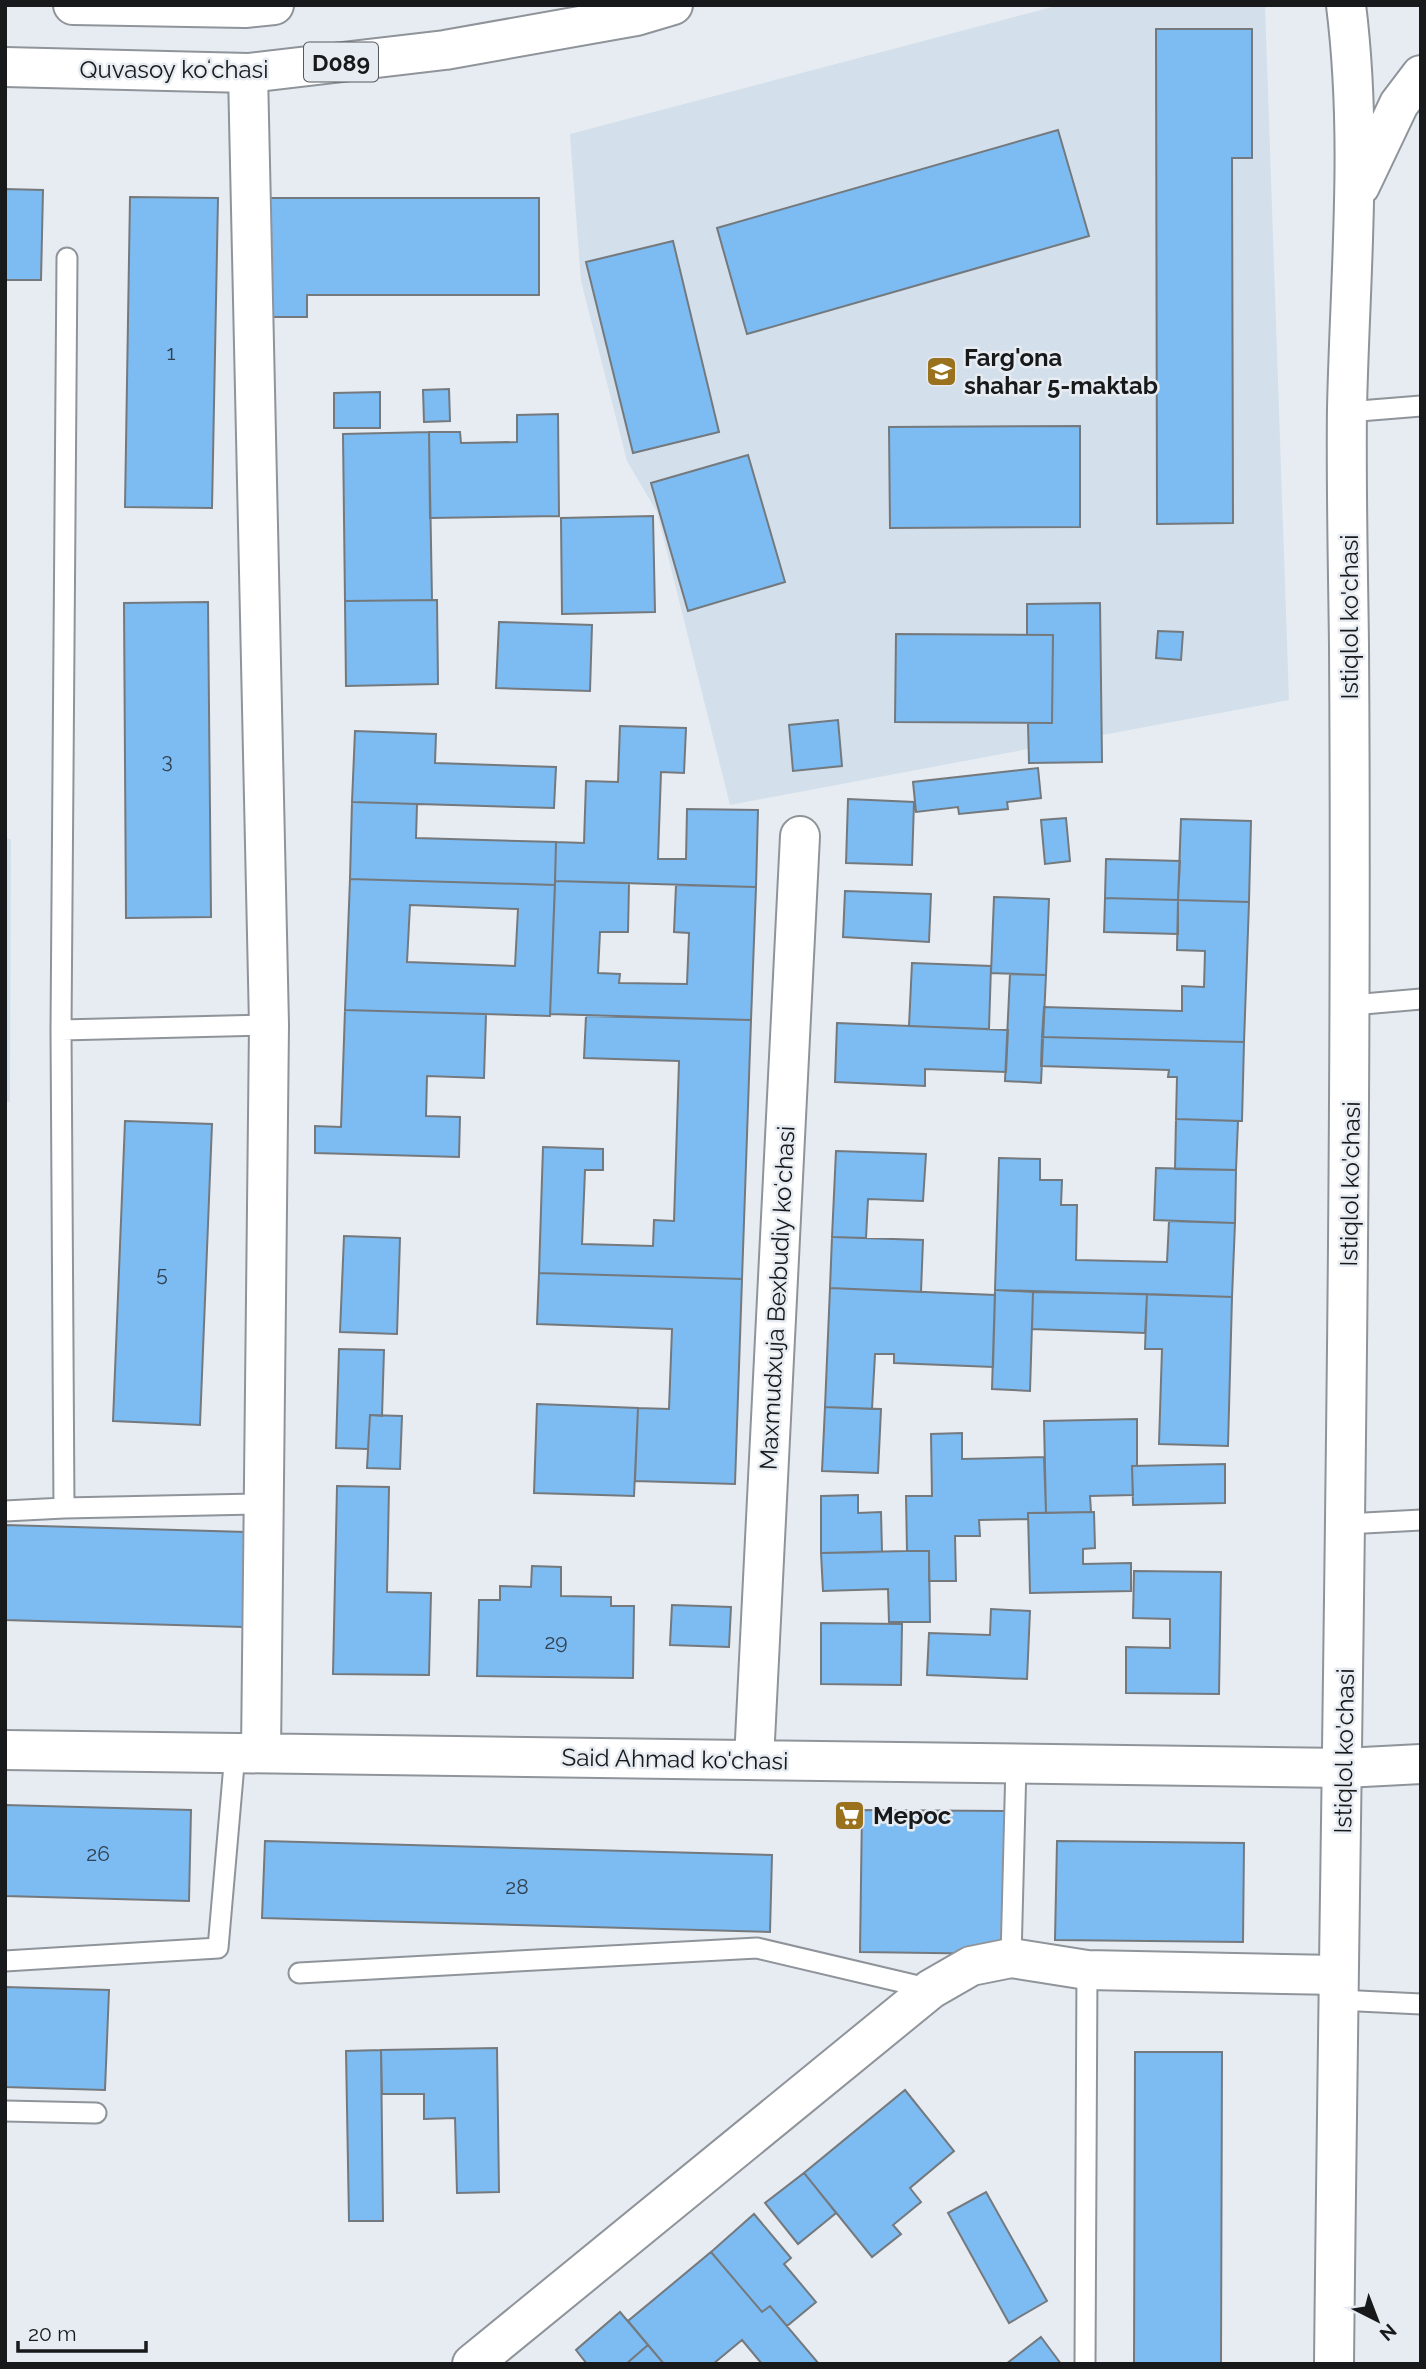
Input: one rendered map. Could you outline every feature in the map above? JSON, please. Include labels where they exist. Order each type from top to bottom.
[{"type":"street","points":[[73,5],[245,8],[274,5]]},
{"type":"street","name":"Quvasoy koʻchasi","points":[[5,67],[248,73],[445,50],[636,16],[673,5]]},
{"type":"street","name":"Istiqlol ko'chasi","points":[[1334,2364],[1338,1987],[1344,1768],[1352,1005],[1347,412],[1355,198],[1352,53],[1346,5]]},
{"type":"street","points":[[248,73],[269,1025],[262,1504],[248,1753]]},
{"type":"street","points":[[1355,198],[1399,104],[1421,75]]},
{"type":"street","name":"Maxmudxuja Bexbudiy koʻchasi","points":[[754,1760],[800,835]]},
{"type":"street","name":"Said Ahmad ko'chasi","points":[[5,1750],[1344,1768],[1421,1764]]},
{"type":"street","points":[[472,2364],[931,1989],[971,1966],[1012,1958],[1087,1970],[1338,1987]]},
{"type":"lane","points":[[64,1508],[61,1030],[66,258]]},
{"type":"lane","points":[[1347,412],[1421,406]]},
{"type":"lane","points":[[1352,1005],[1421,999]]},
{"type":"lane","points":[[61,1030],[269,1025]]},
{"type":"lane","points":[[5,1511],[262,1504]]},
{"type":"lane","points":[[1346,1524],[1421,1520]]},
{"type":"lane","points":[[5,1961],[218,1948],[248,1753]]},
{"type":"lane","points":[[1012,1958],[1016,1763]]},
{"type":"lane","points":[[299,1973],[758,1948],[931,1989]]},
{"type":"lane","points":[[1085,2364],[1087,1970]]},
{"type":"lane","points":[[1338,1987],[1421,2004]]},
{"type":"lane","points":[[5,2111],[96,2113]]},
{"type":"shaded area","name":"Farg'ona shahar 5-maktab","points":[[1060,5],[1265,5],[1289,700],[730,805],[657,512],[627,461],[581,281],[570,134]]},
{"type":"shaded area","points":[[5,839],[11,839],[10,1102],[5,1102]]},
{"type":"building","points":[[1156,29],[1252,29],[1252,158],[1232,158],[1233,523],[1157,524]]},
{"type":"building","points":[[1058,130],[1089,236],[747,334],[717,228]]},
{"type":"building","points":[[5,189],[43,190],[41,280],[5,280]]},
{"type":"building","points":[[130,197],[218,198],[212,508],[125,507]]},
{"type":"building","points":[[260,198],[539,198],[539,295],[307,295],[307,317],[260,317]]},
{"type":"building","points":[[673,241],[719,432],[633,453],[586,262]]},
{"type":"building","points":[[449,389],[450,421],[424,422],[423,390]]},
{"type":"building","points":[[380,392],[380,428],[334,428],[334,393]]},
{"type":"building","points":[[558,414],[559,516],[430,518],[429,432],[460,432],[461,443],[517,442],[517,415]]},
{"type":"building","points":[[1080,426],[1080,527],[890,528],[889,427]]},
{"type":"building","points":[[429,432],[432,600],[345,601],[343,434]]},
{"type":"building","points":[[748,455],[785,582],[688,611],[651,483]]},
{"type":"building","points":[[653,516],[655,612],[562,614],[561,518]]},
{"type":"building","points":[[437,600],[438,684],[346,686],[345,601]]},
{"type":"building","points":[[208,602],[211,917],[126,918],[124,603]]},
{"type":"building","points":[[1100,603],[1102,762],[1029,763],[1028,723],[1052,723],[1053,635],[1027,635],[1027,604]]},
{"type":"building","points":[[499,622],[592,625],[590,691],[496,688]]},
{"type":"building","points":[[1158,631],[1183,632],[1181,660],[1156,658]]},
{"type":"building","points":[[896,634],[1053,635],[1052,723],[895,722]]},
{"type":"building","points":[[838,720],[842,766],[793,771],[789,725]]},
{"type":"building","points":[[620,726],[686,728],[684,773],[661,772],[658,859],[686,859],[687,809],[758,810],[756,887],[555,881],[556,842],[584,843],[586,781],[618,782]]},
{"type":"building","points":[[355,731],[436,734],[435,763],[556,767],[554,808],[352,802]]},
{"type":"building","points":[[1038,768],[1041,798],[1007,802],[1008,809],[959,814],[958,807],[916,812],[913,782]]},
{"type":"building","points":[[848,799],[914,802],[912,865],[846,863]]},
{"type":"building","points":[[352,802],[417,804],[416,838],[556,842],[555,885],[350,879]]},
{"type":"building","points":[[1066,818],[1070,861],[1045,864],[1041,820]]},
{"type":"building","points":[[1181,819],[1251,821],[1249,902],[1178,900]]},
{"type":"building","points":[[1106,859],[1180,861],[1178,900],[1105,898]]},
{"type":"building","points":[[350,879],[555,885],[550,1016],[345,1010]],"holes":[[[410,905],[518,909],[515,966],[407,962]]]},
{"type":"building","points":[[555,881],[629,883],[628,932],[600,932],[598,973],[620,974],[619,983],[687,984],[689,933],[674,932],[676,885],[756,887],[751,1020],[550,1014]]},
{"type":"building","points":[[845,891],[931,894],[929,942],[843,937]]},
{"type":"building","points":[[994,897],[1049,899],[1046,975],[991,973]]},
{"type":"building","points":[[1105,898],[1178,900],[1178,934],[1104,932]]},
{"type":"building","points":[[1178,900],[1249,902],[1244,1042],[1042,1037],[1044,1007],[1182,1011],[1182,986],[1204,987],[1205,951],[1177,950]]},
{"type":"building","points":[[912,963],[991,966],[989,1029],[909,1026]]},
{"type":"building","points":[[1010,974],[1046,975],[1041,1083],[1005,1081]]},
{"type":"building","points":[[345,1010],[486,1014],[484,1078],[427,1076],[426,1116],[460,1117],[459,1157],[315,1153],[315,1126],[341,1127]]},
{"type":"building","points":[[586,1016],[751,1020],[742,1279],[539,1273],[543,1147],[603,1149],[603,1170],[585,1170],[582,1244],[653,1246],[654,1220],[674,1221],[679,1061],[584,1058]]},
{"type":"building","points":[[837,1023],[1008,1030],[1006,1072],[925,1069],[925,1086],[835,1082]]},
{"type":"building","points":[[1042,1037],[1244,1042],[1242,1121],[1176,1119],[1177,1077],[1168,1077],[1169,1070],[1041,1066]]},
{"type":"building","points":[[1176,1119],[1238,1121],[1236,1170],[1175,1169]]},
{"type":"building","points":[[125,1121],[212,1124],[200,1425],[113,1421]]},
{"type":"building","points":[[836,1151],[926,1154],[923,1201],[868,1199],[866,1238],[832,1237]]},
{"type":"building","points":[[999,1158],[1040,1159],[1040,1180],[1062,1180],[1061,1205],[1077,1205],[1076,1260],[1167,1262],[1169,1221],[1235,1223],[1232,1297],[995,1290]]},
{"type":"building","points":[[1156,1168],[1236,1170],[1235,1223],[1154,1220]]},
{"type":"building","points":[[344,1236],[400,1238],[397,1334],[340,1332]]},
{"type":"building","points":[[832,1237],[923,1240],[921,1292],[830,1288]]},
{"type":"building","points":[[539,1273],[742,1279],[735,1484],[635,1481],[638,1408],[669,1409],[672,1329],[537,1324]]},
{"type":"building","points":[[830,1288],[995,1295],[993,1367],[894,1363],[894,1354],[875,1354],[872,1409],[825,1407]]},
{"type":"building","points":[[995,1290],[1033,1292],[1030,1391],[992,1389]]},
{"type":"building","points":[[1033,1292],[1147,1294],[1145,1333],[1032,1329]]},
{"type":"building","points":[[1147,1294],[1232,1297],[1228,1446],[1159,1444],[1162,1349],[1145,1349]]},
{"type":"building","points":[[339,1349],[384,1350],[382,1416],[370,1415],[368,1449],[336,1448]]},
{"type":"building","points":[[537,1404],[638,1408],[634,1496],[534,1493]]},
{"type":"building","points":[[825,1407],[881,1409],[878,1473],[822,1471]]},
{"type":"building","points":[[370,1415],[402,1416],[400,1469],[367,1468]]},
{"type":"building","points":[[1137,1419],[1137,1466],[1132,1466],[1133,1495],[1090,1496],[1091,1512],[1046,1513],[1044,1421]]},
{"type":"building","points":[[962,1433],[962,1459],[1044,1457],[1046,1513],[1028,1513],[1028,1519],[979,1520],[980,1536],[955,1536],[956,1581],[929,1581],[929,1551],[907,1551],[906,1496],[932,1496],[931,1434]]},
{"type":"building","points":[[1225,1464],[1225,1503],[1133,1505],[1132,1466]]},
{"type":"building","points":[[337,1486],[389,1487],[387,1592],[431,1593],[429,1675],[333,1674]]},
{"type":"building","points":[[858,1495],[858,1513],[881,1512],[882,1552],[821,1553],[821,1496]]},
{"type":"building","points":[[1094,1512],[1095,1548],[1083,1549],[1083,1564],[1131,1563],[1131,1591],[1030,1593],[1028,1513]]},
{"type":"building","points":[[5,1525],[246,1532],[243,1627],[5,1620]]},
{"type":"building","points":[[929,1551],[930,1622],[889,1622],[888,1589],[823,1591],[821,1553]]},
{"type":"building","points":[[532,1566],[561,1567],[561,1596],[611,1597],[611,1606],[634,1606],[633,1678],[477,1676],[479,1600],[500,1600],[500,1586],[531,1587]]},
{"type":"building","points":[[1134,1571],[1221,1572],[1219,1694],[1126,1693],[1126,1647],[1170,1648],[1170,1619],[1133,1618]]},
{"type":"building","points":[[672,1605],[731,1607],[729,1647],[670,1645]]},
{"type":"building","points":[[991,1609],[1030,1611],[1027,1679],[927,1675],[929,1633],[990,1635]]},
{"type":"building","points":[[821,1623],[902,1624],[901,1685],[821,1684]]},
{"type":"building","points":[[5,1805],[191,1810],[189,1901],[5,1896]]},
{"type":"building","points":[[862,1810],[1005,1811],[1003,1954],[860,1952]]},
{"type":"building","points":[[265,1841],[772,1855],[770,1932],[262,1918]]},
{"type":"building","points":[[1057,1841],[1244,1843],[1243,1942],[1055,1940]]},
{"type":"building","points":[[5,1987],[109,1990],[105,2090],[5,2087]]},
{"type":"building","points":[[497,2048],[499,2192],[457,2193],[455,2118],[424,2119],[424,2094],[382,2094],[381,2050]]},
{"type":"building","points":[[381,2050],[383,2221],[349,2221],[346,2051]]},
{"type":"building","points":[[1135,2052],[1222,2052],[1221,2364],[1134,2364]]},
{"type":"building","points":[[905,2090],[954,2151],[910,2188],[921,2202],[893,2225],[901,2234],[872,2257],[804,2173]]},
{"type":"building","points":[[804,2173],[836,2213],[798,2244],[765,2203]]},
{"type":"building","points":[[986,2192],[1047,2301],[1009,2323],[948,2213]]},
{"type":"building","points":[[754,2214],[791,2258],[784,2264],[816,2302],[787,2326],[770,2306],[762,2312],[711,2252]]},
{"type":"building","points":[[711,2252],[762,2312],[770,2306],[819,2364],[762,2364],[742,2340],[713,2364],[664,2364],[628,2321]]},
{"type":"building","points":[[620,2312],[648,2345],[626,2364],[587,2364],[576,2350]]},
{"type":"building","points":[[1041,2337],[1061,2364],[1006,2364]]},
{"type":"building","points":[[648,2345],[664,2364],[626,2364]]},
{"type":"place","name":"Farg'ona shahar 5-maktab","points":[[941,371]]},
{"type":"place","name":"Мерос","points":[[850,1815]]}]
